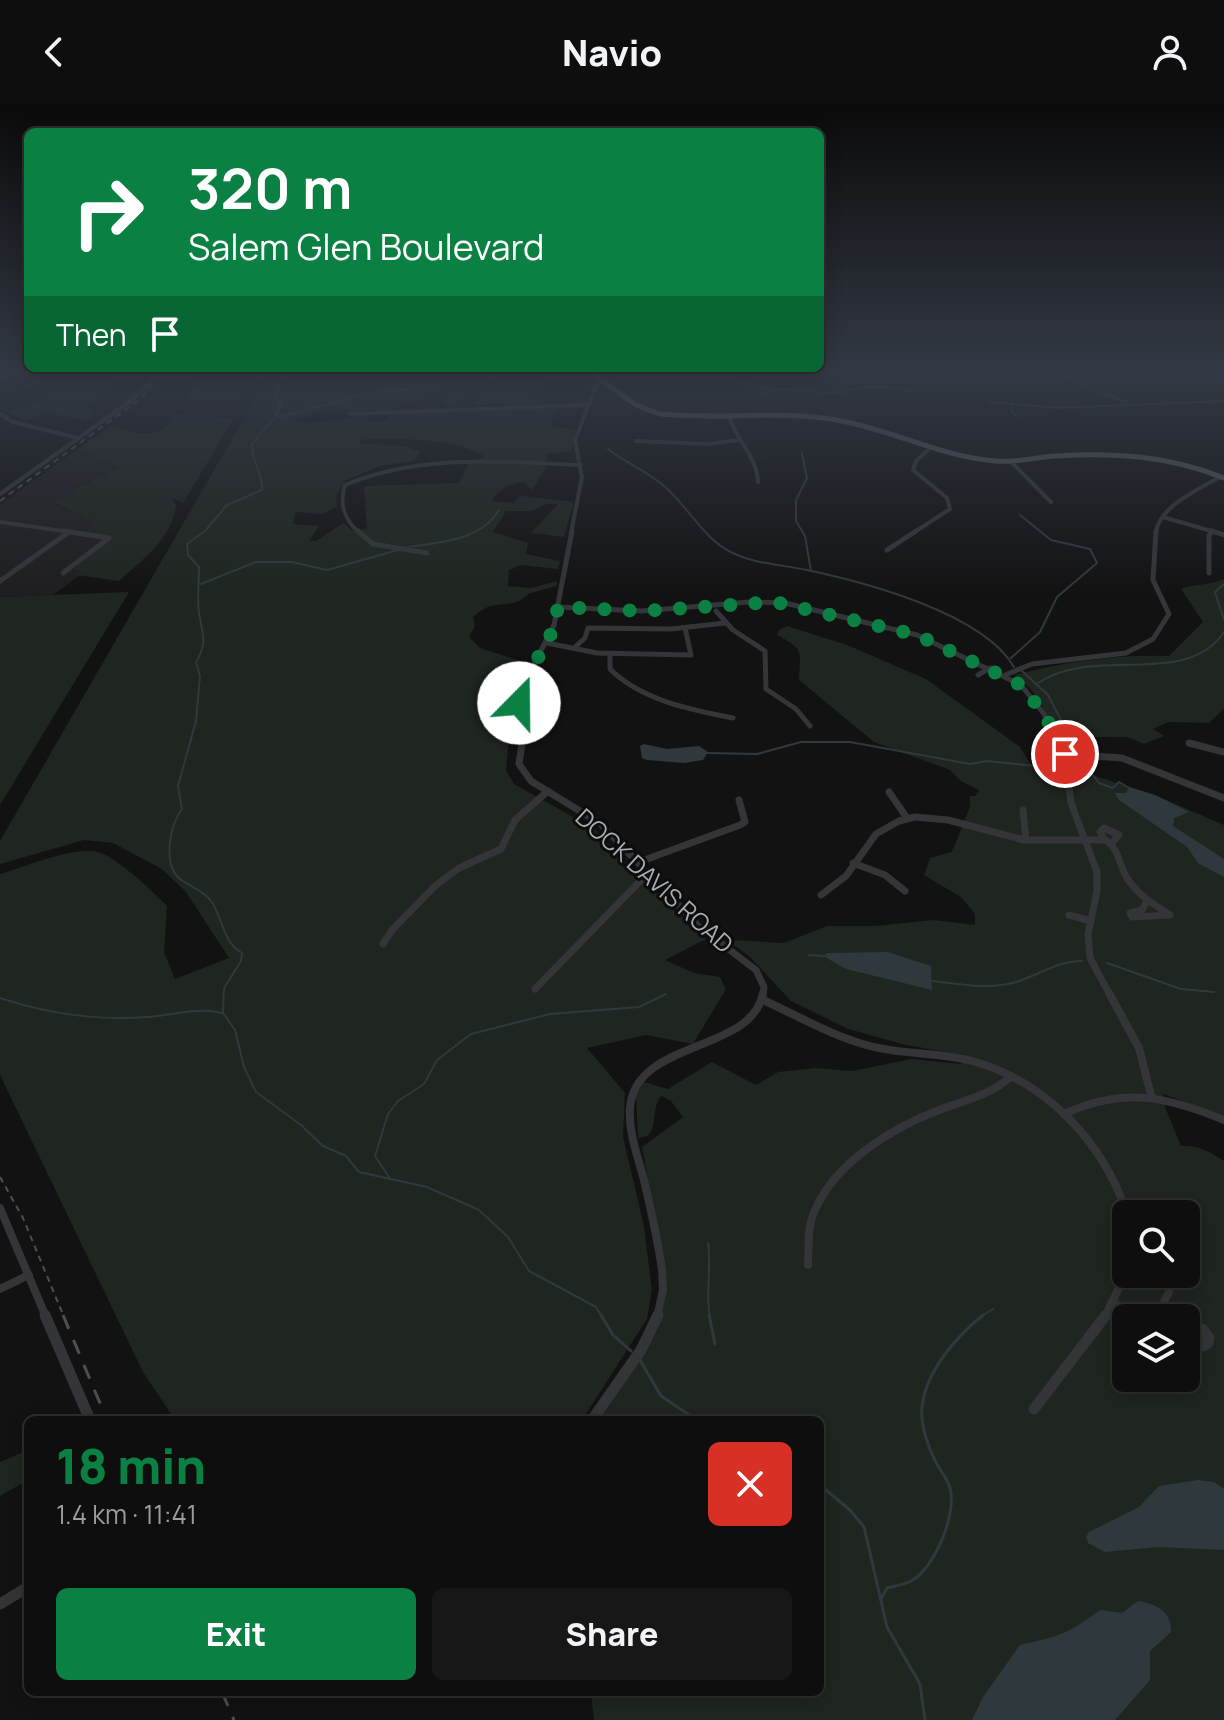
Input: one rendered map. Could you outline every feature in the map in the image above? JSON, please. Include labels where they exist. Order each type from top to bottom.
[{"type":"main road","points":[[915,444],[986,460],[1010,461],[1062,455],[1161,458],[1196,466],[1223,478]]},
{"type":"street","points":[[0,494],[69,444]]},
{"type":"street","name":"DOCK DAVIS ROAD","points":[[575,444],[582,477],[558,607],[547,643],[519,698],[524,726],[520,767],[531,781],[594,818],[697,925],[756,970],[765,985],[763,1000]]},
{"type":"street","points":[[742,444],[757,460],[758,482]]},
{"type":"street","points":[[887,550],[950,509],[947,498],[915,475],[913,470],[916,461],[929,449]]},
{"type":"street","points":[[1010,461],[1051,502]]},
{"type":"street","points":[[427,553],[373,544],[349,524],[340,501],[345,485],[385,467],[416,462],[581,465]]},
{"type":"street","points":[[1005,675],[1032,664],[1126,653],[1153,639],[1169,614],[1152,572],[1156,527],[1163,517],[1207,483],[1223,478]]},
{"type":"street","points":[[1163,517],[1224,535]]},
{"type":"street","points":[[0,522],[109,538],[63,573]]},
{"type":"street","points":[[1209,573],[1209,536],[1212,531]]},
{"type":"street","points":[[1,579],[69,532]]},
{"type":"street","points":[[558,607],[642,611],[775,602],[923,637],[1005,675],[1030,694],[1057,735],[1065,754],[1071,803],[1096,864],[1098,881],[1088,942],[1093,967],[1143,1057],[1151,1095]]},
{"type":"street","points":[[716,611],[725,623],[765,651],[766,689],[796,709],[810,726]]},
{"type":"street","points":[[575,647],[585,638],[588,628],[685,628],[725,623]]},
{"type":"street","points":[[547,643],[610,654],[691,655],[685,628]]},
{"type":"street","points":[[915,644],[923,637]]},
{"type":"street","points":[[610,654],[610,669],[625,683],[694,712],[733,718]]},
{"type":"street","points":[[978,675],[990,668]]},
{"type":"street","points":[[1189,743],[1224,752]]},
{"type":"street","points":[[1065,754],[1122,758],[1224,798]]},
{"type":"street","points":[[383,944],[392,930],[435,886],[459,868],[501,849],[515,820],[548,791]]},
{"type":"street","points":[[889,792],[907,818]]},
{"type":"street","points":[[639,862],[713,834],[741,827],[745,822],[739,800]]},
{"type":"street","points":[[1023,810],[1026,840]]},
{"type":"street","points":[[821,895],[840,882],[870,839],[887,826],[907,818],[944,819],[1026,840],[1108,842],[1126,876],[1147,901],[1170,915],[1132,917],[1130,913],[1142,910],[1147,901]]},
{"type":"street","points":[[853,863],[885,875],[905,891]]},
{"type":"street","points":[[535,989],[648,873]]},
{"type":"street","points":[[1069,915],[1091,921]]},
{"type":"street","points":[[595,1416],[649,1332],[659,1312],[663,1293],[661,1264],[631,1122],[633,1093],[654,1067],[732,1030],[750,1018],[763,1000],[856,1042],[973,1061],[1011,1076],[1036,1090],[1064,1114],[1105,1163],[1122,1200]]},
{"type":"street","points":[[808,1265],[810,1229],[816,1206],[855,1161],[907,1124],[991,1093],[1011,1076]]},
{"type":"street","points":[[1064,1114],[1104,1098],[1151,1095],[1189,1105],[1224,1120]]},
{"type":"street","points":[[0,1208],[88,1416]]},
{"type":"street","points":[[0,1289],[29,1275]]},
{"type":"street","points":[[1034,1409],[1101,1325],[1118,1288]]},
{"type":"street","points":[[0,1604],[24,1589]]},
{"type":"shaded area","points":[[84,444],[218,444],[183,503],[171,498],[176,505],[163,538],[119,581],[76,575],[80,571],[72,570],[113,537],[85,532],[96,523],[55,503],[75,492],[73,489],[120,468],[79,448]]},
{"type":"shaded area","points":[[229,444],[380,444],[405,446],[421,452],[413,461],[380,466],[344,481],[336,497],[337,506],[323,514],[295,512],[293,524],[319,526],[309,541],[316,541],[343,523],[352,530],[367,529],[364,486],[459,483],[468,464],[484,456],[454,444],[573,444],[572,451],[547,454],[545,469],[532,490],[524,482],[514,483],[491,501],[514,503],[520,496],[574,502],[564,537],[531,533],[558,504],[546,504],[532,511],[506,511],[493,532],[528,543],[526,554],[560,561],[558,569],[520,565],[509,570],[508,586],[531,588],[557,581],[556,586],[528,594],[515,602],[490,606],[473,617],[475,626],[469,637],[480,648],[531,664],[517,683],[506,770],[514,784],[593,828],[706,939],[665,960],[694,973],[720,977],[726,989],[693,1044],[646,1035],[587,1048],[625,1093],[623,1137],[644,1226],[652,1290],[647,1319],[585,1416],[172,1416],[143,1372],[0,1075],[0,874],[62,854],[98,852],[124,867],[167,906],[164,952],[175,979],[229,958],[186,892],[162,869],[113,843],[84,840],[0,864],[0,841]]},
{"type":"shaded area","points":[[79,448],[121,468],[73,488],[76,491],[55,504],[97,523],[87,531],[114,537],[73,569],[80,571],[79,576],[53,595],[0,597],[0,505]]},
{"type":"shaded area","points":[[1224,579],[1224,709],[1209,723],[1168,722],[1153,729],[1164,736],[1144,744],[1127,737],[1078,737],[1079,747],[1068,748],[1031,689],[1014,675],[1091,660],[1169,656],[1203,622],[1181,589]]},
{"type":"shaded area","points":[[129,592],[0,805],[0,597]]},
{"type":"shaded area","points":[[787,626],[847,645],[926,679],[1020,747],[1033,768],[1076,770],[1155,795],[1224,825],[1224,1116],[1163,1094],[1181,1146],[1199,1148],[1224,1161],[1224,1720],[594,1720],[591,1696],[824,1696],[824,1416],[601,1416],[649,1339],[667,1285],[642,1147],[683,1117],[671,1101],[661,1096],[651,1131],[648,1136],[638,1138],[636,1095],[644,1082],[668,1089],[712,1062],[756,1085],[778,1072],[815,1068],[852,1071],[912,1059],[961,1064],[964,1055],[906,1045],[848,1029],[791,1001],[749,956],[734,945],[735,940],[784,943],[827,926],[875,926],[934,920],[975,925],[975,914],[961,897],[924,875],[930,858],[951,852],[970,807],[970,796],[975,796],[979,790],[961,781],[950,770],[874,742],[799,680],[799,652],[777,635],[779,630]]},
{"type":"shaded area","points":[[644,744],[667,749],[699,746],[708,752],[703,760],[684,763],[647,760],[642,758],[640,746]]},
{"type":"shaded area","points":[[1129,787],[1155,795],[1189,812],[1174,818],[1173,826],[1224,859],[1224,877],[1198,863],[1187,847],[1119,800],[1115,793],[1126,793]]},
{"type":"shaded area","points":[[888,952],[931,966],[932,990],[846,969],[823,956],[827,953]]},
{"type":"shaded area","points":[[24,1452],[24,1482],[0,1496],[0,1462]]},
{"type":"shaded area","points":[[1198,1480],[1214,1482],[1224,1489],[1224,1550],[1158,1547],[1105,1552],[1088,1543],[1086,1537],[1089,1532],[1139,1507],[1159,1486]]},
{"type":"shaded area","points":[[1138,1601],[1162,1610],[1169,1619],[1171,1632],[1150,1651],[1150,1680],[1115,1720],[972,1720],[983,1697],[1020,1645],[1062,1634],[1100,1610],[1122,1613]]},
{"type":"waterway","points":[[252,444],[262,490],[227,505],[205,531],[187,544],[188,555],[199,567],[198,607],[203,644],[196,662],[200,676],[196,721],[178,786],[182,809],[170,844],[174,872],[208,897],[227,936],[242,953],[241,961],[224,988],[223,1013],[235,1030],[244,1067],[256,1092],[301,1125],[323,1146],[346,1156],[359,1172],[427,1187],[479,1210],[508,1237],[529,1271],[596,1307],[602,1317]]},
{"type":"waterway","points":[[608,449],[664,486],[724,548],[752,560],[811,571]]},
{"type":"waterway","points":[[797,498],[807,478],[802,453]]},
{"type":"waterway","points":[[796,500],[796,521],[805,536],[811,571]]},
{"type":"waterway","points":[[408,547],[471,534],[499,510]]},
{"type":"waterway","points":[[1011,658],[1040,632],[1057,597],[1097,563],[1090,549],[1051,540],[1020,515]]},
{"type":"waterway","points":[[201,584],[256,562],[292,562],[327,570],[398,550]]},
{"type":"waterway","points":[[811,571],[889,592],[950,616],[999,648],[1014,667]]},
{"type":"waterway","points":[[1224,584],[1215,592],[1224,620]]},
{"type":"waterway","points":[[1038,683],[1061,672],[1085,667],[1187,659],[1207,649],[1224,632]]},
{"type":"waterway","points":[[1022,671],[1048,695],[1076,749]]},
{"type":"waterway","points":[[706,753],[757,754],[801,742],[850,742],[970,764],[987,761],[1056,768]]},
{"type":"waterway","points":[[1080,759],[1089,770]]},
{"type":"waterway","points":[[1078,767],[1089,770]]},
{"type":"waterway","points":[[1089,770],[1099,783],[1113,788],[1119,782],[1131,789]]},
{"type":"waterway","points":[[809,955],[823,956]]},
{"type":"waterway","points":[[933,981],[995,986],[1024,979],[1064,963],[1082,961]]},
{"type":"waterway","points":[[1107,963],[1181,989],[1214,992]]},
{"type":"waterway","points":[[389,1177],[375,1156],[388,1114],[398,1101],[424,1084],[437,1060],[471,1034],[550,1014],[639,1007],[666,994]]},
{"type":"waterway","points":[[0,998],[54,1012],[91,1017],[148,1017],[203,1011],[222,1013]]},
{"type":"waterway","points":[[708,1243],[710,1317]]},
{"type":"waterway","points":[[983,1315],[993,1309]]},
{"type":"waterway","points":[[601,1315],[613,1335],[631,1351]]},
{"type":"waterway","points":[[709,1315],[715,1344]]},
{"type":"waterway","points":[[881,1599],[887,1588],[908,1582],[920,1574],[942,1539],[950,1512],[950,1488],[928,1445],[922,1407],[936,1368],[983,1315]]},
{"type":"waterway","points":[[640,1360],[661,1396],[691,1416]]},
{"type":"waterway","points":[[824,1488],[850,1510],[864,1527],[887,1627],[920,1684],[925,1720]]},
{"type":"railway","points":[[0,501],[78,444]]},
{"type":"railway","points":[[0,1177],[23,1218],[64,1317]]},
{"type":"railway","points":[[63,1315],[105,1416]]},
{"type":"railway","points":[[224,1696],[234,1720]]},
{"type":"route","points":[[519,703],[522,687],[552,632],[558,607],[642,611],[775,602],[917,635],[1005,675],[1030,694],[1057,735],[1065,754]]}]
